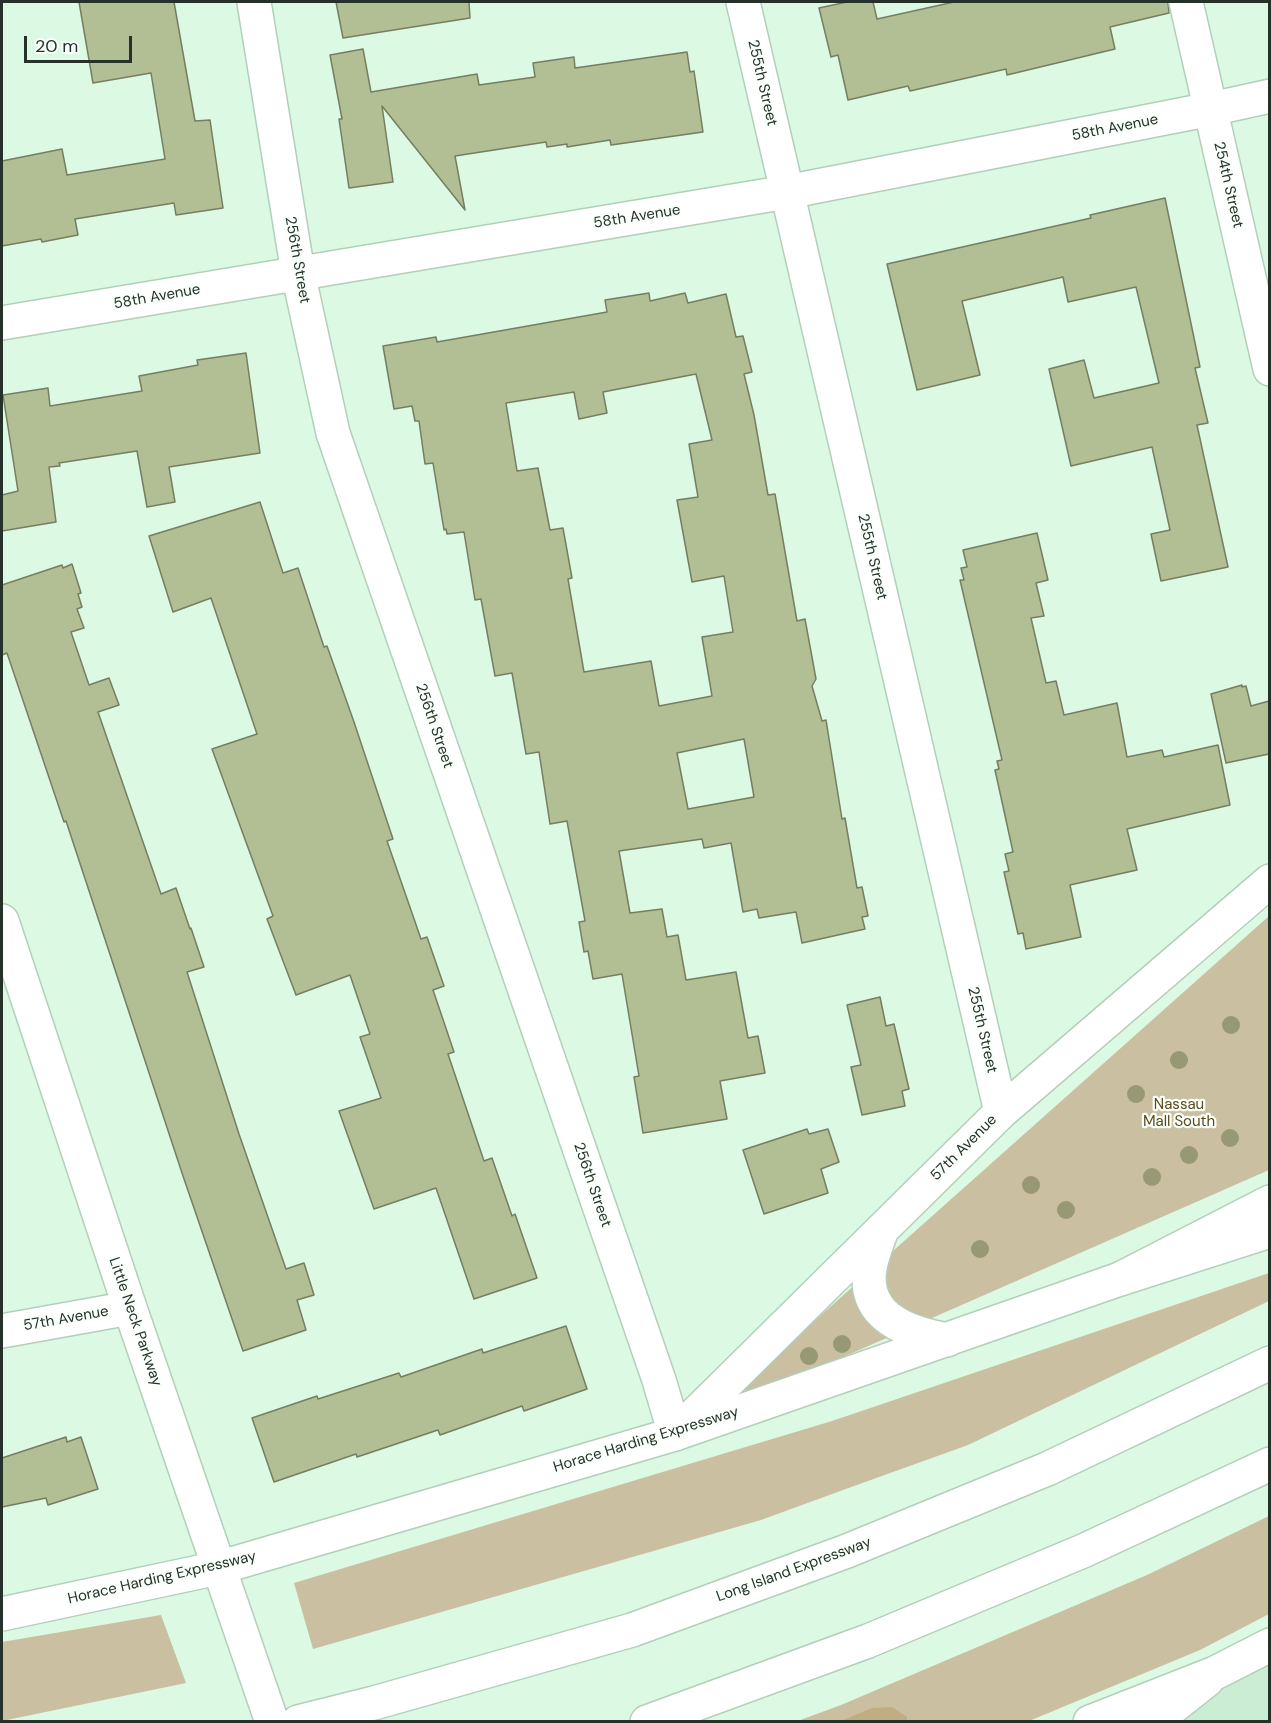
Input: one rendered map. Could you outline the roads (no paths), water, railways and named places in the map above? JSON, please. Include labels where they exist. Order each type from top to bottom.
[{"type":"main road","name":"256th Street","points":[[254,2],[298,273],[333,433],[659,1380],[675,1434]]},
{"type":"main road","name":"255th Street","points":[[743,2],[1001,1112]]},
{"type":"main road","name":"254th Street","points":[[1186,2],[1269,369]]},
{"type":"main road","name":"58th Avenue","points":[[2,323],[787,192],[1211,110],[1269,96]]},
{"type":"main road","name":"57th Avenue","points":[[675,1434],[1001,1112],[1269,881]]},
{"type":"main road","name":"Little Neck Parkway","points":[[2,921],[130,1308],[272,1722]]},
{"type":"main road","name":"Horace Harding Expressway","points":[[2,1614],[218,1568],[675,1434],[1120,1279],[1269,1202]]},
{"type":"main road","points":[[881,1230],[870,1271],[870,1290],[877,1306],[889,1319],[905,1329],[946,1340]]},
{"type":"main road","points":[[1120,1279],[1269,1231]]},
{"type":"main road","name":"57th Avenue","points":[[2,1331],[130,1308]]},
{"type":"main road","name":"Long Island Expressway","points":[[298,1722],[632,1630],[847,1551],[1047,1469],[1269,1363]]},
{"type":"main road","points":[[646,1722],[868,1641],[1083,1551],[1269,1464]]},
{"type":"main road","points":[[1090,1722],[1215,1673],[1269,1645]]},
{"type":"main road","points":[[1154,1722],[1215,1673]]},
{"type":"park label","name":"Nassau Mall South","points":[[1179,1114]]}]
